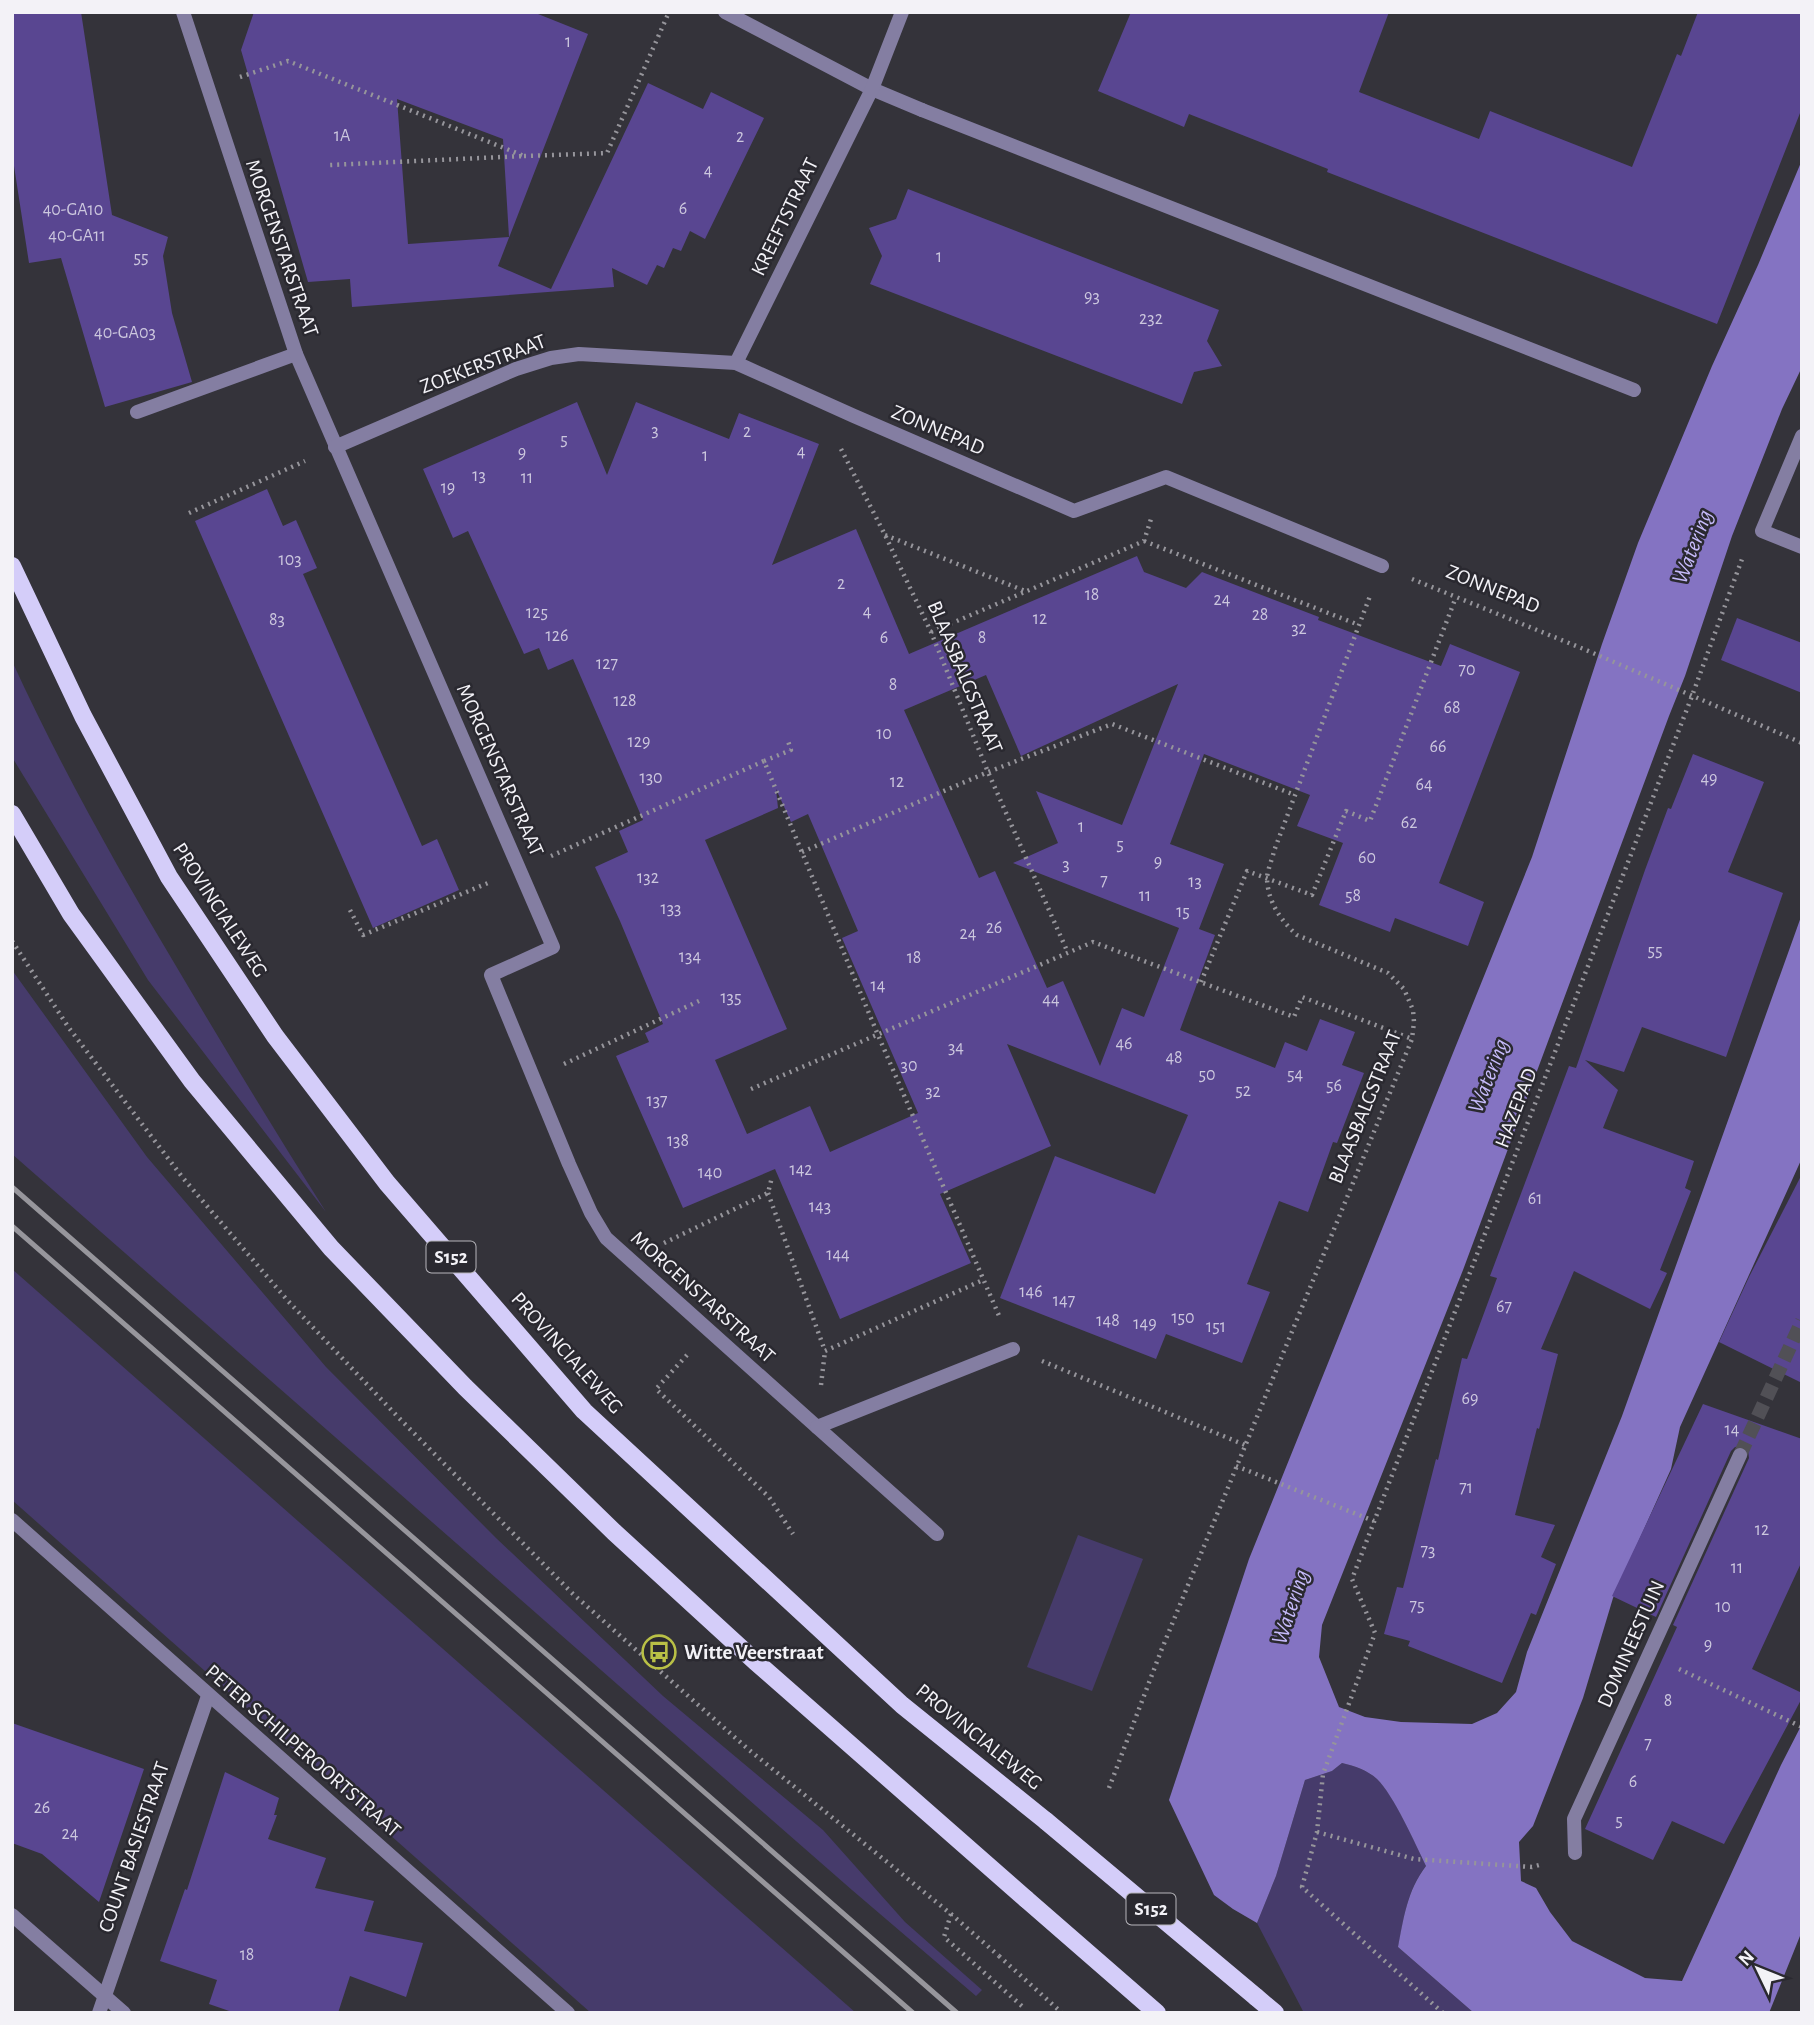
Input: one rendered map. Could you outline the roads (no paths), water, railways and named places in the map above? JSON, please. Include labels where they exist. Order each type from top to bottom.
[{"type":"main road","name":"PROVINCIALEWEG","points":[[12,566],[83,716],[169,877],[275,1036],[387,1183],[584,1411],[902,1705],[1046,1821],[1275,2013]]},
{"type":"main road","points":[[12,814],[71,914],[192,1081],[331,1248],[465,1387],[614,1532],[756,1662],[1157,2013]]},
{"type":"street","name":"MORGENSTARSTRAAT","points":[[183,12],[296,354],[554,947],[491,975],[591,1213],[606,1238],[629,1260],[937,1534]]},
{"type":"street","points":[[725,12],[872,89],[922,110],[1634,390]]},
{"type":"street","name":"KREEFTSTRAAT","points":[[736,363],[872,89],[902,12]]},
{"type":"street","points":[[137,412],[296,354]]},
{"type":"street","name":"ZOEKERSTRAAT","points":[[335,447],[516,369],[551,358],[579,354],[736,363]]},
{"type":"street","name":"ZONNEPAD","points":[[736,363],[1074,511],[1166,477],[1382,566]]},
{"type":"street","points":[[1802,436],[1762,531],[1802,547]]},
{"type":"street","points":[[817,1427],[1013,1349]]},
{"type":"street","name":"DOMINEESTUIN","points":[[1576,1853],[1574,1819],[1740,1455]]},
{"type":"street","name":"PETER SCHILPEROORTSTRAAT","points":[[12,1520],[568,2013]]},
{"type":"street","name":"COUNT BASIESTRAAT","points":[[99,2013],[208,1696]]},
{"type":"street","points":[[12,1915],[124,2013]]},
{"type":"water","name":"Watering","points":[[1802,160],[1802,367],[1782,409],[1732,536],[1685,676],[1463,1270],[1322,1625],[1319,1657],[1339,1707],[1365,1717],[1401,1722],[1472,1724],[1497,1713],[1516,1692],[1527,1652],[1622,1416],[1802,914],[1802,1158],[1680,1427],[1671,1469],[1613,1598],[1583,1698],[1533,1826],[1519,1842],[1521,1881],[1536,1888],[1572,1941],[1645,1978],[1682,1981],[1802,1724],[1802,1931],[1769,2013],[1474,2013],[1398,1947],[1410,1895],[1426,1866],[1397,1808],[1373,1776],[1342,1763],[1332,1771],[1305,1780],[1276,1876],[1257,1923],[1214,1895],[1169,1800],[1249,1559],[1532,857],[1638,543]]},
{"type":"tunnel","points":[[1740,1455],[1802,1321]]},
{"type":"railway","points":[[12,1187],[957,2013]]},
{"type":"railway","points":[[12,1226],[913,2013]]},
{"type":"place","name":"Witte Veerstraat","points":[[659,1652]]}]
